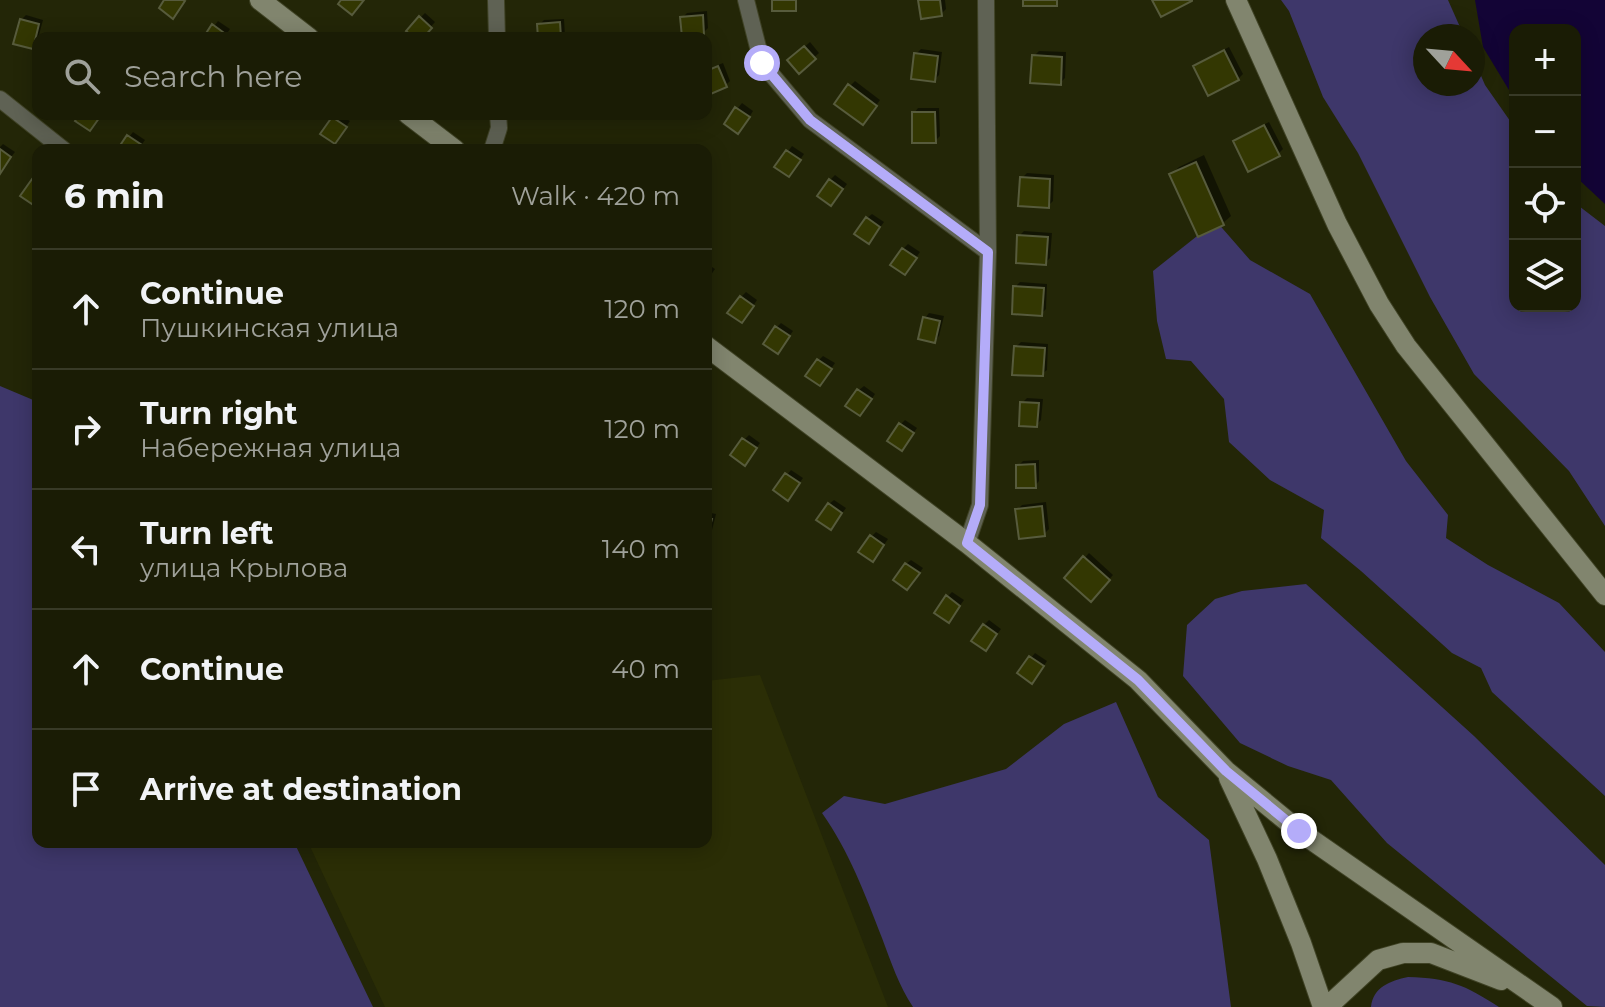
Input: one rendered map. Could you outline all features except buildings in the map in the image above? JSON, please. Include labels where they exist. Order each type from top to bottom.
[{"type":"street","points":[[260,0],[301,32]]},
{"type":"street","points":[[496,0],[497,32]]},
{"type":"street","points":[[746,0],[762,63],[810,120],[988,252]]},
{"type":"street","points":[[967,543],[980,505],[988,252],[986,0]]},
{"type":"street","points":[[1236,0],[1337,224],[1379,304],[1406,346],[1605,595]]},
{"type":"street","points":[[0,99],[56,144]]},
{"type":"street","points":[[416,120],[447,144]]},
{"type":"street","points":[[494,144],[498,120]]},
{"type":"street","points":[[712,351],[967,543],[1138,680],[1226,771],[1299,831],[1552,1007]]},
{"type":"street","points":[[1226,771],[1267,859],[1325,1007],[1378,960],[1403,953],[1431,953],[1531,992]]},
{"type":"shaded area","points":[[1281,0],[1448,0],[1459,24],[1413,24],[1413,96],[1485,96],[1485,85],[1509,119],[1509,312],[1581,312],[1581,208],[1605,226],[1605,526],[1569,471],[1474,374],[1430,297],[1358,153],[1323,97],[1289,11]]},
{"type":"shaded area","points":[[1475,0],[1605,0],[1605,204],[1581,182],[1581,24],[1509,24],[1509,90],[1485,50],[1485,24],[1479,24]]},
{"type":"shaded area","points":[[1216,221],[1250,260],[1310,294],[1406,461],[1448,515],[1446,538],[1488,565],[1559,603],[1605,652],[1605,796],[1492,692],[1481,668],[1452,653],[1321,538],[1324,510],[1270,480],[1229,442],[1224,399],[1191,361],[1166,359],[1157,321],[1153,271]]},
{"type":"shaded area","points":[[0,386],[32,399],[32,848],[297,848],[373,1007],[0,1007]]},
{"type":"shaded area","points":[[1306,584],[1474,736],[1605,865],[1605,1007],[1587,1006],[1387,843],[1331,780],[1288,766],[1240,743],[1183,676],[1187,625],[1215,599],[1242,591]]},
{"type":"shaded area","points":[[760,675],[888,1007],[385,1007],[311,848],[712,848],[712,680]]},
{"type":"shaded area","points":[[1116,702],[1158,797],[1209,840],[1231,1007],[913,1007],[896,974],[856,873],[822,813],[844,796],[885,804],[1006,769],[1064,724]]},
{"type":"shaded area","points":[[1408,977],[1456,984],[1499,1007],[1371,1007],[1379,990]]},
{"type":"route","points":[[762,63],[810,120],[988,252],[980,505],[967,543],[1138,680],[1226,771],[1299,831]]}]
